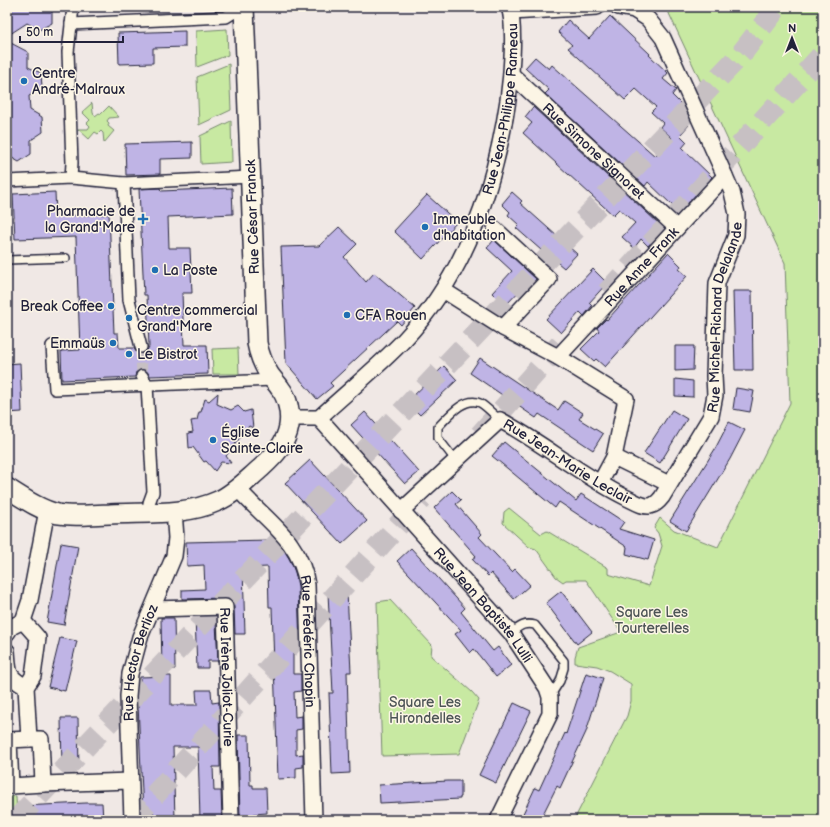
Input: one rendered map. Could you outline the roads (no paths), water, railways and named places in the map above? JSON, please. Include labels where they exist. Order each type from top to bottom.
[{"type":"street","points":[[71,178],[72,163],[68,52],[73,7]]},
{"type":"street","points":[[510,10],[598,7]]},
{"type":"street","name":"Rue Michel-Richard Delalande","points":[[622,7],[634,10],[648,19],[662,38],[732,192],[737,214],[736,235],[717,283],[714,376],[715,395],[711,416],[659,501],[651,506]]},
{"type":"street","points":[[71,24],[226,17],[239,9]]},
{"type":"street","name":"Rue César Franck","points":[[239,9],[251,177],[257,343],[262,360],[284,395],[290,418]]},
{"type":"street","name":"Rue Jean-Philippe Rameau","points":[[320,418],[404,340],[443,290],[464,251],[483,208],[505,121],[511,74],[512,32],[510,10]]},
{"type":"street","name":"Rue Simone Signoret","points":[[511,74],[677,228]]},
{"type":"street","name":"Rue Anne Frank","points":[[558,357],[725,176]]},
{"type":"street","points":[[7,180],[71,178],[124,183],[251,177]]},
{"type":"street","points":[[124,183],[129,300],[141,347]]},
{"type":"street","points":[[495,229],[549,279],[503,328]]},
{"type":"street","points":[[443,290],[503,328],[558,357],[626,398],[614,457],[600,484]]},
{"type":"street","points":[[52,346],[55,389],[145,381],[274,380]]},
{"type":"street","points":[[145,381],[153,492],[149,503]]},
{"type":"street","points":[[7,488],[32,503],[58,514],[73,515],[191,510],[219,501],[238,489],[269,461],[280,448],[287,434],[290,418],[320,418]]},
{"type":"street","name":"Rue Jean Baptiste Lulli","points":[[320,418],[401,511],[511,633],[547,688],[550,697]]},
{"type":"street","name":"Rue Jean-Marie Leclair","points":[[401,511],[500,420],[612,491],[641,504],[651,506]]},
{"type":"street","points":[[614,457],[669,484]]},
{"type":"street","name":"Rue Frédéric Chopin","points":[[238,489],[289,540],[300,559],[305,572],[307,585],[311,673],[314,820]]},
{"type":"street","points":[[7,633],[11,627],[23,621],[30,600],[48,510]]},
{"type":"street","name":"Rue Hector Berlioz","points":[[132,820],[128,696],[130,674],[140,637],[174,556],[176,538],[174,511]]},
{"type":"street","name":"Rue Irène Joliot-Curie","points":[[153,609],[225,607],[231,820]]},
{"type":"street","points":[[23,621],[38,638],[33,676],[26,687],[29,739]]},
{"type":"street","points":[[7,651],[9,674],[15,681],[26,687]]},
{"type":"street","points":[[498,820],[550,714],[550,697]]},
{"type":"street","points":[[43,784],[41,738],[9,740],[11,786],[130,781]]},
{"type":"lane","points":[[7,260],[66,258]]},
{"type":"lane","points":[[456,461],[438,438],[438,427],[458,408],[470,402],[480,403],[500,420]]},
{"type":"lane","points":[[511,633],[523,624],[535,624],[562,657],[564,665],[560,681],[550,697]]},
{"type":"tunnel","points":[[16,820],[742,53],[777,7]]},
{"type":"tunnel","points":[[607,293],[823,54]]},
{"type":"tunnel","points":[[480,435],[566,338]]},
{"type":"tunnel","points":[[141,347],[142,376]]},
{"type":"tunnel","points":[[132,820],[422,499]]},
{"type":"place","name":"Centre André-Malraux","points":[[24,81]]},
{"type":"place","name":"Pharmacie de la Grand'Mare","points":[[143,219]]},
{"type":"place","name":"Immeuble d'habitation","points":[[425,227]]},
{"type":"place","name":"La Poste","points":[[155,270]]},
{"type":"place","name":"Break Coffee","points":[[111,306]]},
{"type":"place","name":"CFA Rouen","points":[[347,315]]},
{"type":"place","name":"Centre commercial Grand'Mare","points":[[129,318]]},
{"type":"place","name":"Emmaüs","points":[[113,343]]},
{"type":"place","name":"Le Bistrot","points":[[129,354]]},
{"type":"place","name":"Église Sainte-Claire","points":[[213,440]]},
{"type":"park label","name":"Square Les Tourterelles","points":[[652,620]]},
{"type":"park label","name":"Square Les Hirondelles","points":[[425,710]]}]
